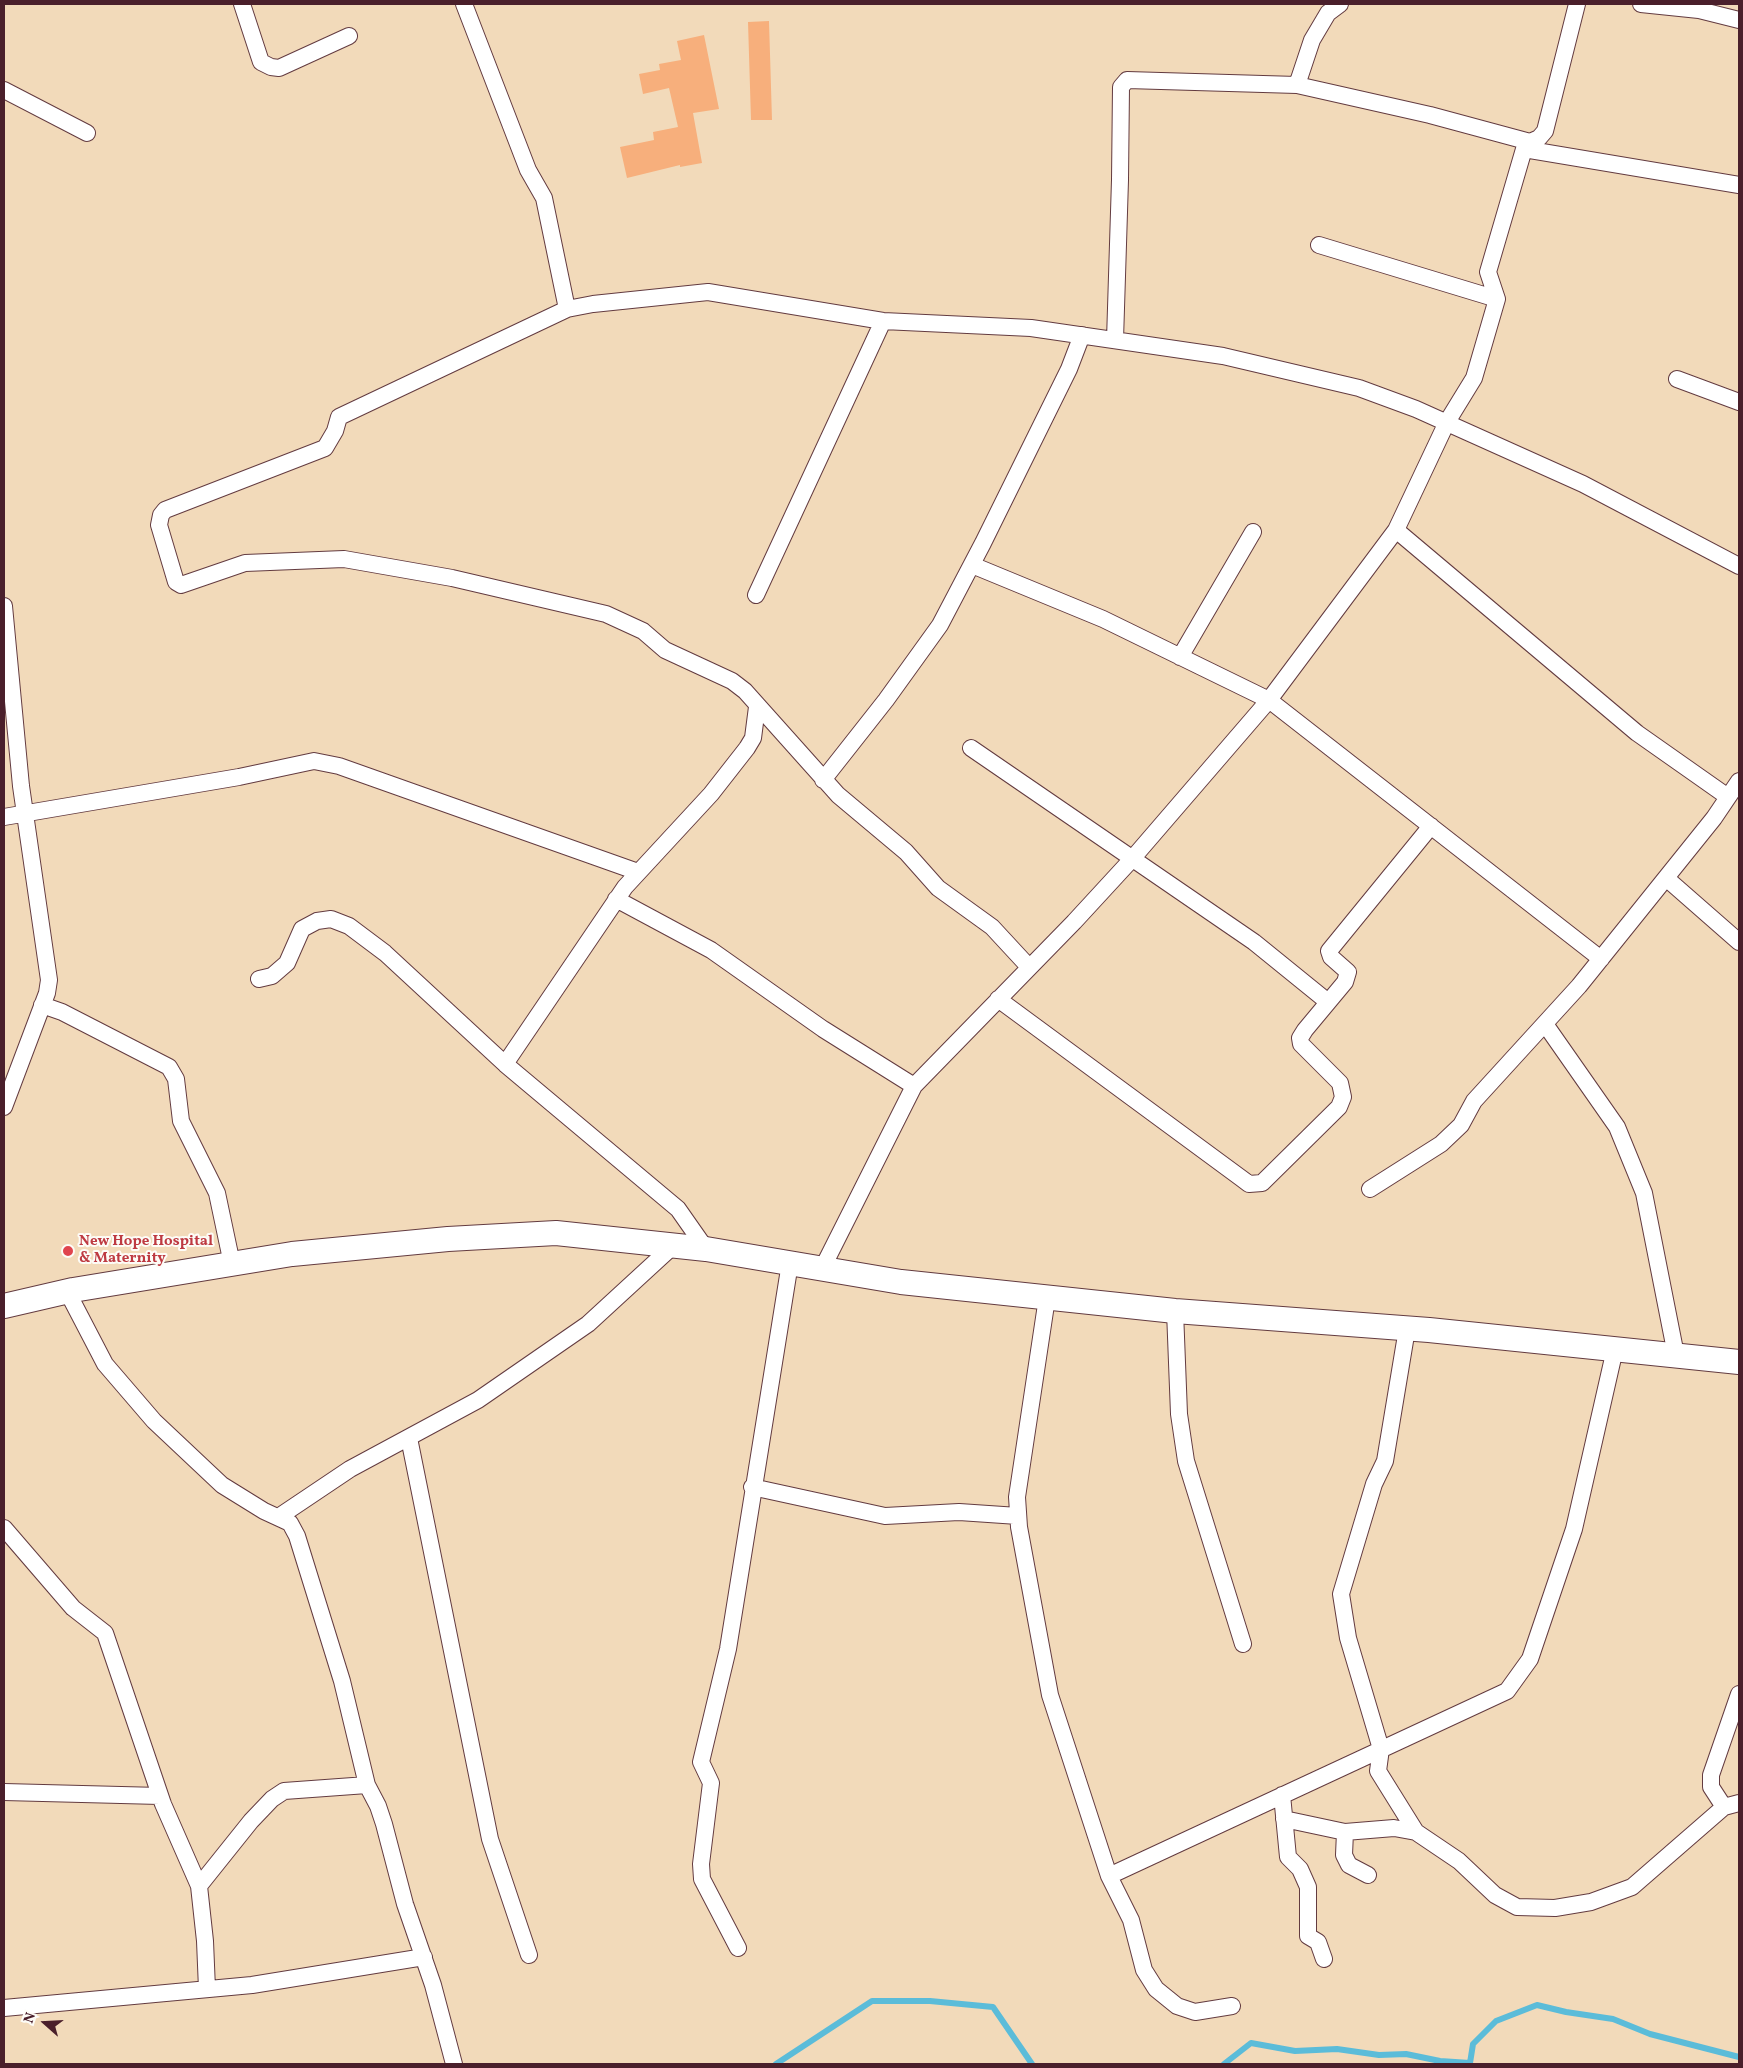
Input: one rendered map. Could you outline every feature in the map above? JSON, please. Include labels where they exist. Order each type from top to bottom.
[{"type":"street","points":[[242,4],[261,62],[271,68],[279,68],[349,36]]},
{"type":"street","points":[[464,4],[528,170],[544,198],[567,309]]},
{"type":"street","points":[[1297,85],[1312,40],[1328,13],[1340,4]]},
{"type":"street","points":[[822,1269],[914,1086],[1132,860],[1269,700],[1396,530],[1447,422],[1474,378],[1497,299],[1488,272],[1527,145],[1540,138],[1545,131],[1577,4]]},
{"type":"street","points":[[1641,4],[1699,10],[1739,20]]},
{"type":"street","points":[[1115,340],[1122,122],[1121,87],[1127,80],[1297,85],[1430,115],[1527,145],[1739,185]]},
{"type":"street","points":[[4,90],[87,133]]},
{"type":"street","points":[[1319,245],[1497,299]]},
{"type":"street","points":[[1029,967],[992,927],[938,888],[906,852],[838,795],[745,691],[732,681],[671,652],[643,632],[606,614],[452,578],[344,559],[245,563],[181,585],[176,582],[159,520],[165,510],[325,448],[336,431],[339,417],[437,373],[567,309],[593,304],[708,292],[883,321],[1031,328],[1082,335],[1223,356],[1359,388],[1447,422],[1583,484],[1739,566]]},
{"type":"street","points":[[756,595],[883,321]]},
{"type":"street","points":[[823,780],[886,700],[940,625],[1069,370],[1082,335]]},
{"type":"street","points":[[1677,379],[1739,402]]},
{"type":"street","points":[[1396,530],[1637,734],[1728,797]]},
{"type":"street","points":[[1180,657],[1253,532]]},
{"type":"street","points":[[972,564],[1103,619],[1269,700],[1601,959]]},
{"type":"street","points":[[4,606],[26,815],[48,980],[42,1005],[4,1107]]},
{"type":"street","points":[[505,1064],[616,900],[638,872],[711,794],[746,748],[753,738],[757,706]]},
{"type":"street","points":[[971,748],[1254,942],[1328,1002]]},
{"type":"street","points":[[4,817],[26,815],[314,761],[339,766],[638,872]]},
{"type":"street","points":[[1370,1188],[1441,1144],[1461,1125],[1474,1101],[1601,959],[1714,818],[1739,781]]},
{"type":"street","points":[[998,999],[1249,1184],[1262,1182],[1338,1107],[1343,1097],[1340,1083],[1301,1044],[1300,1038],[1345,982],[1348,972],[1331,957],[1330,951],[1431,826]]},
{"type":"street","points":[[1666,878],[1739,942]]},
{"type":"street","points":[[616,900],[712,950],[824,1029],[914,1086]]},
{"type":"street","points":[[259,979],[272,976],[288,963],[302,930],[317,921],[331,919],[349,926],[385,952],[505,1064],[678,1209],[706,1249]]},
{"type":"street","points":[[42,1005],[62,1012],[169,1067],[176,1079],[181,1121],[217,1193],[232,1264]]},
{"type":"street","points":[[1544,1024],[1617,1127],[1640,1185],[1676,1355]]},
{"type":"street","points":[[4,1306],[67,1291],[292,1254],[448,1239],[556,1233],[706,1249],[901,1282],[1047,1298],[1175,1311],[1407,1329],[1739,1362]]},
{"type":"street","points":[[280,1516],[350,1470],[478,1400],[588,1324],[674,1245]]},
{"type":"street","points":[[738,1948],[702,1880],[701,1864],[711,1783],[702,1762],[728,1649],[752,1487],[790,1263]]},
{"type":"street","points":[[67,1291],[105,1364],[154,1422],[222,1485],[264,1511],[280,1516],[290,1523],[297,1536],[342,1681],[366,1785],[384,1824],[405,1904],[424,1957],[454,2064]]},
{"type":"street","points":[[1047,1298],[1017,1497],[1018,1516],[1050,1695],[1109,1876],[1131,1920],[1144,1970],[1156,1989],[1177,2006],[1195,2012],[1232,2006]]},
{"type":"street","points":[[1175,1311],[1178,1414],[1186,1461],[1244,1644]]},
{"type":"street","points":[[1407,1329],[1385,1462],[1374,1484],[1341,1594],[1348,1638],[1381,1749],[1378,1771],[1416,1832]]},
{"type":"street","points":[[1109,1876],[1507,1691],[1530,1659],[1574,1529],[1615,1349]]},
{"type":"street","points":[[409,1438],[490,1839],[529,1955]]},
{"type":"street","points":[[752,1487],[885,1516],[959,1512],[1018,1516]]},
{"type":"street","points":[[4,1528],[73,1608],[104,1633],[160,1796],[198,1886],[205,1941],[207,1989]]},
{"type":"street","points":[[1284,1819],[1345,1832],[1394,1828],[1416,1832],[1459,1861],[1495,1895],[1517,1907],[1555,1908],[1591,1902],[1632,1887],[1732,1805],[1711,1787],[1711,1775],[1739,1694]]},
{"type":"street","points":[[198,1886],[251,1821],[272,1799],[284,1791],[366,1785]]},
{"type":"street","points":[[4,1792],[160,1796]]},
{"type":"street","points":[[1282,1795],[1288,1857],[1300,1869],[1308,1887],[1308,1936],[1318,1942],[1324,1960]]},
{"type":"street","points":[[1345,1832],[1344,1855],[1349,1865],[1368,1875]]},
{"type":"street","points":[[4,2008],[252,1985],[424,1957]]},
{"type":"building","points":[[769,21],[772,120],[751,120],[748,22]]},
{"type":"building","points":[[704,35],[719,109],[693,113],[702,163],[680,167],[680,165],[627,178],[620,147],[654,140],[653,132],[678,127],[669,88],[643,94],[639,74],[660,70],[659,64],[681,60],[677,41]]},
{"type":"waterway","points":[[776,2064],[872,2001],[930,2001],[993,2007],[1032,2064]]},
{"type":"waterway","points":[[1224,2064],[1251,2043],[1295,2051],[1337,2049],[1379,2055],[1406,2054],[1440,2061],[1470,2063],[1473,2044],[1496,2021],[1537,2005],[1566,2012],[1613,2019],[1650,2034],[1739,2057]]},
{"type":"place","name":"New Hope Hospital & Maternity","points":[[68,1251]]}]
